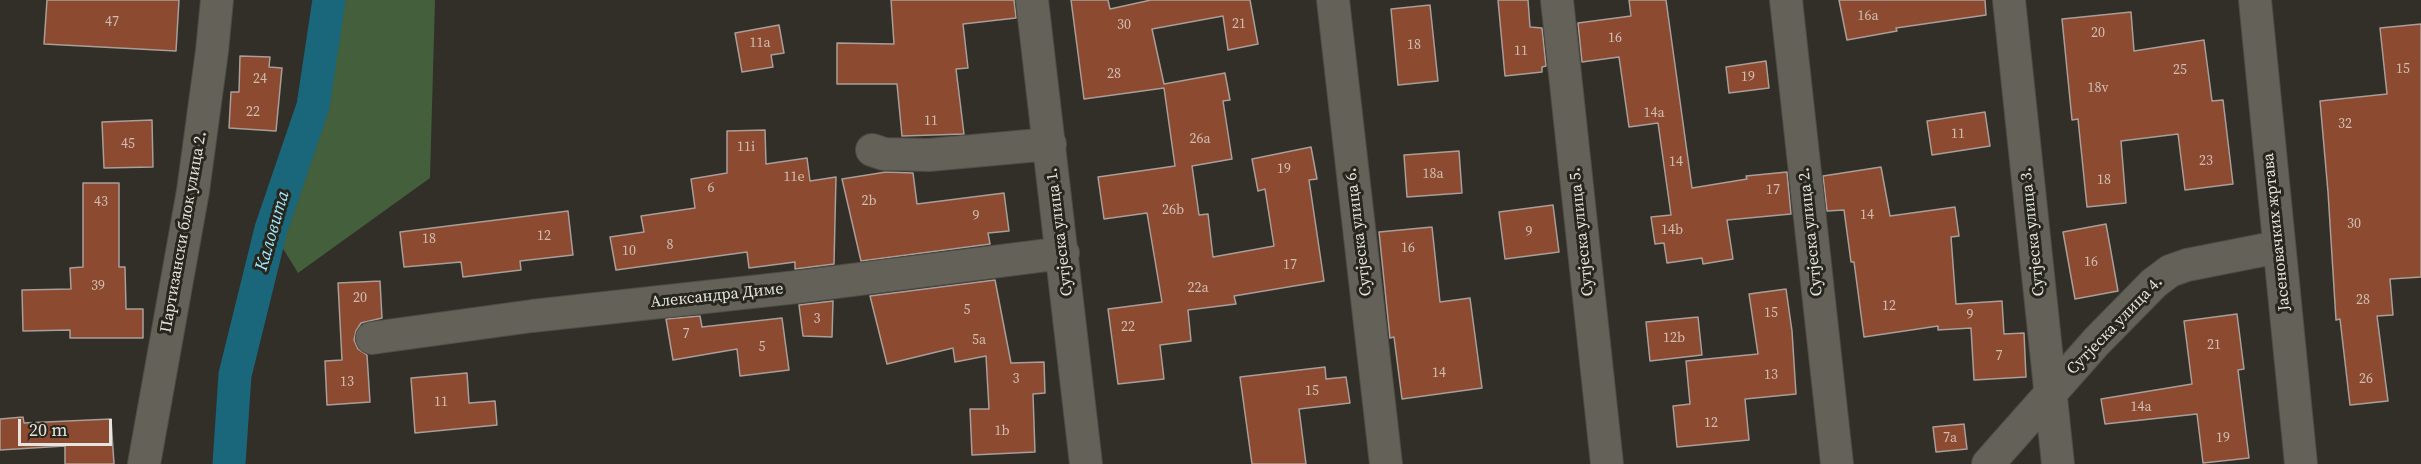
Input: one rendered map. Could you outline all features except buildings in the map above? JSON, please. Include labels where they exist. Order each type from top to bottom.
[{"type":"street","name":"Партизански блок улица 2.","points":[[144,464],[193,191],[217,0]]},
{"type":"street","name":"Сутјеска улица 1.","points":[[1032,0],[1086,464]]},
{"type":"street","name":"Сутјеска улица 6.","points":[[1333,0],[1386,464]]},
{"type":"street","name":"Сутјеска улица 5.","points":[[1557,0],[1607,464]]},
{"type":"street","name":"Сутјеска улица 2.","points":[[1786,0],[1837,464]]},
{"type":"street","name":"Сутјеска улица 3.","points":[[2009,0],[2058,464]]},
{"type":"street","name":"Јасеновачких жртава","points":[[2255,0],[2301,464]]},
{"type":"street","points":[[872,150],[884,154],[929,155],[1050,144]]},
{"type":"street","name":"Сутјеска улица 4.","points":[[1988,464],[2154,283],[2170,271],[2278,247]]},
{"type":"street","name":"Александра Диме","points":[[372,338],[532,316],[797,287],[1062,253]]},
{"type":"green space","points":[[329,0],[435,0],[430,178],[298,273],[271,229],[313,106]]},
{"type":"waterway","name":"Каловита","points":[[229,464],[235,375],[271,229],[313,106],[329,0]]}]
